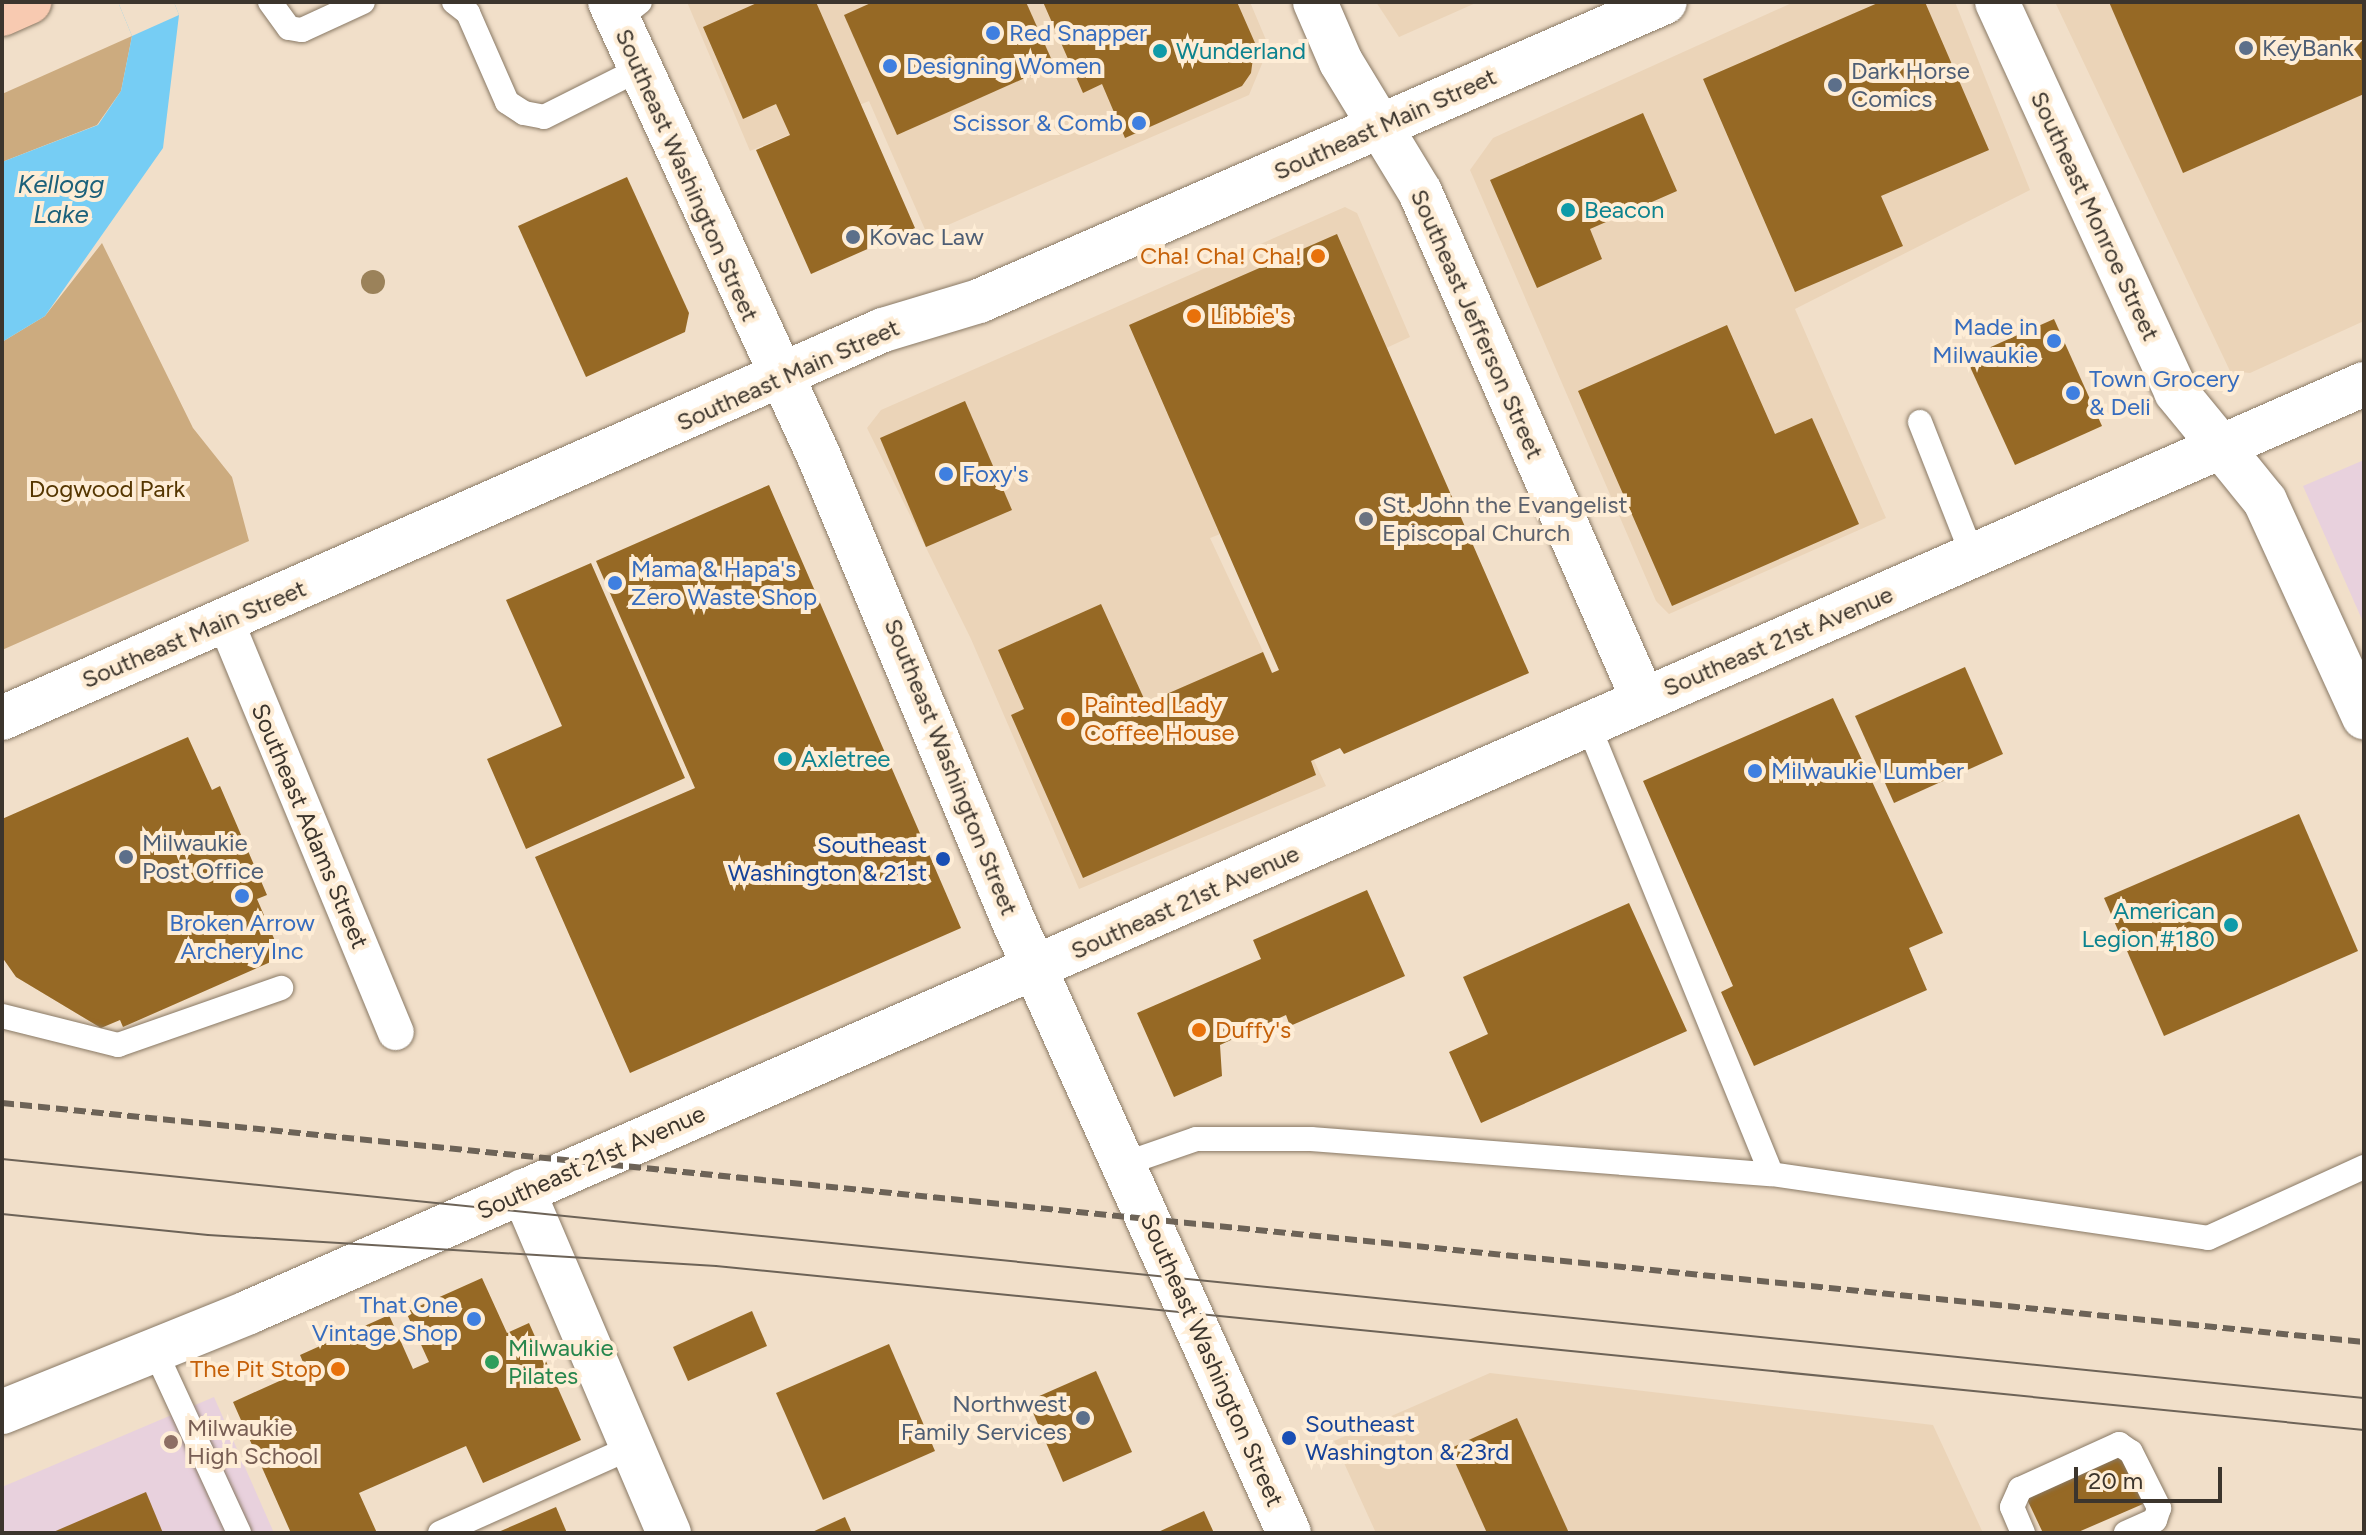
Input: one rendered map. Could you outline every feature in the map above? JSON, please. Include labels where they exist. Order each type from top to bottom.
[{"type":"main road","points":[[2,14],[29,2]]},
{"type":"street","name":"Southeast Jefferson Street","points":[[1315,2],[1380,126],[1420,192],[1643,699]]},
{"type":"street","name":"Southeast Main Street","points":[[2,718],[883,330],[979,301],[1665,2]]},
{"type":"street","name":"Southeast Monroe Street","points":[[1997,2],[2176,392],[2265,501],[2364,717]]},
{"type":"street","name":"Southeast Washington Street","points":[[622,8],[640,69],[777,378],[830,482],[1037,967],[1289,1533]]},
{"type":"street","name":"Southeast 21st Avenue","points":[[2,1412],[156,1353],[1587,722],[1974,559],[2364,384]]},
{"type":"street","name":"Southeast Adams Street","points":[[225,620],[396,1032]]},
{"type":"street","points":[[523,1191],[669,1533]]},
{"type":"lane","points":[[270,2],[289,28],[302,30],[363,2]]},
{"type":"lane","points":[[454,2],[468,13],[507,102],[524,113],[544,117],[640,69]]},
{"type":"lane","points":[[1920,422],[1974,559]]},
{"type":"lane","points":[[1587,722],[1771,1174]]},
{"type":"lane","points":[[2,1016],[118,1045],[281,988]]},
{"type":"lane","points":[[1124,1164],[1196,1139],[1311,1139],[1771,1174],[2208,1238],[2364,1167]]},
{"type":"lane","points":[[156,1353],[239,1533]]},
{"type":"lane","points":[[2023,1533],[2012,1507],[2020,1489],[2119,1444],[2131,1452],[2159,1508],[2155,1520],[2126,1533]]},
{"type":"lane","points":[[440,1533],[632,1447]]},
{"type":"shaded area","points":[[687,2],[1250,2],[1269,47],[1249,95],[927,234],[869,101],[750,151]]},
{"type":"shaded area","points":[[1376,2],[1478,2],[1399,37]]},
{"type":"shaded area","points":[[1794,2],[1955,2],[2030,190],[1795,309],[1886,518],[1669,614],[1656,601],[1470,170],[1493,138]]},
{"type":"shaded area","points":[[2055,2],[2364,2],[2364,321],[2250,373],[2230,371]]},
{"type":"shaded area","points":[[1345,207],[1357,213],[1410,337],[1274,400],[1316,498],[1210,538],[1326,786],[1079,889],[971,639],[867,428],[881,410]]},
{"type":"shaded area","points":[[2364,460],[2364,624],[2303,486]]},
{"type":"shaded area","points":[[1490,1373],[1933,1425],[1983,1533],[1376,1533],[1334,1441]]},
{"type":"shaded area","name":"Milwaukie High School","points":[[214,1397],[274,1533],[2,1533],[2,1487]]},
{"type":"green space","points":[[132,36],[121,91],[97,125],[2,162],[2,94]]},
{"type":"green space","name":"Dogwood Park","points":[[102,243],[193,428],[232,477],[249,541],[2,650],[2,342],[45,316]]},
{"type":"water","name":"Kellogg Lake","points":[[118,2],[174,2],[179,15],[163,148],[45,316],[2,342],[2,162],[98,125],[121,91],[132,36]]},
{"type":"pier","points":[[118,2],[174,2],[179,15],[132,36]]},
{"type":"building","points":[[759,2],[816,2],[915,228],[811,274],[756,150],[790,135],[776,104],[743,119],[703,27]]},
{"type":"building","points":[[873,2],[1026,2],[1054,65],[897,135],[844,15]]},
{"type":"building","name":"Wunderland","points":[[1043,2],[1237,2],[1255,43],[1251,73],[1242,86],[1125,138],[1102,84],[1083,93]]},
{"type":"building","points":[[1880,2],[1925,2],[1989,150],[1881,196],[1903,246],[1795,292],[1703,79]]},
{"type":"building","name":"KeyBank","points":[[2109,2],[2364,2],[2364,94],[2183,173]]},
{"type":"building","name":"Beacon","points":[[1643,113],[1677,191],[1590,229],[1602,259],[1537,288],[1490,180]]},
{"type":"building","points":[[627,177],[689,313],[685,332],[586,377],[518,226]]},
{"type":"building","points":[[1337,234],[1529,673],[1344,754],[1340,748],[1311,761],[1316,775],[1083,878],[1011,715],[1024,709],[998,650],[1101,604],[1146,703],[1263,652],[1272,673],[1279,670],[1129,325]]},
{"type":"building","points":[[2054,319],[2102,426],[2015,465],[1966,358]]},
{"type":"building","points":[[1727,325],[1775,434],[1812,418],[1859,524],[1672,606],[1578,391]]},
{"type":"building","name":"Foxy's","points":[[965,401],[1012,510],[926,547],[880,438]]},
{"type":"building","name":"Axletree","points":[[769,485],[961,928],[630,1073],[535,857],[695,788],[596,561]]},
{"type":"building","points":[[591,563],[685,778],[526,849],[487,759],[562,726],[506,600]]},
{"type":"building","points":[[1965,667],[2003,754],[1894,803],[1855,716]]},
{"type":"building","points":[[1833,698],[1943,933],[1909,948],[1927,990],[1754,1066],[1721,992],[1733,986],[1643,781]]},
{"type":"building","name":"Milwaukie Post Office","points":[[188,737],[212,790],[220,786],[267,895],[257,899],[282,957],[123,1027],[120,1020],[101,1028],[16,977],[2,957],[2,819]]},
{"type":"building","name":"American Legion #180","points":[[2299,814],[2358,951],[2164,1036],[2104,898]]},
{"type":"building","points":[[1367,890],[1405,976],[1290,1026],[1286,1015],[1220,1045],[1222,1076],[1174,1097],[1137,1013],[1261,959],[1253,940]]},
{"type":"building","points":[[1629,903],[1687,1031],[1481,1123],[1449,1052],[1488,1034],[1463,977]]},
{"type":"building","points":[[482,1278],[507,1333],[529,1323],[581,1440],[483,1483],[466,1446],[359,1493],[377,1533],[291,1533],[233,1402],[306,1369],[300,1355],[389,1315],[413,1369],[429,1362],[406,1312]]},
{"type":"building","points":[[752,1311],[767,1346],[688,1381],[673,1347]]},
{"type":"building","points":[[889,1344],[935,1451],[823,1500],[776,1393]]},
{"type":"building","points":[[1096,1371],[1132,1452],[1063,1482],[1028,1401]]},
{"type":"building","points":[[1517,1418],[1569,1533],[1487,1533],[1449,1449]]},
{"type":"building","points":[[2120,1451],[2143,1504],[2076,1533],[2043,1533],[2025,1495]]},
{"type":"building","points":[[146,1492],[163,1533],[51,1533]]},
{"type":"building","points":[[556,1507],[567,1533],[496,1533]]},
{"type":"building","points":[[1204,1511],[1214,1533],[1156,1533]]},
{"type":"building","points":[[845,1517],[852,1533],[810,1533]]},
{"type":"tram line","points":[[2,1159],[2364,1398]]},
{"type":"tram line","points":[[2,1214],[208,1235],[716,1266],[2364,1430]]},
{"type":"railway","points":[[2,1103],[2364,1342]]},
{"type":"place","name":"Red Snapper","points":[[993,33]]},
{"type":"place","name":"KeyBank","points":[[2246,48]]},
{"type":"place","name":"Wunderland","points":[[1160,51]]},
{"type":"place","name":"Designing Women","points":[[890,66]]},
{"type":"place","name":"Dark Horse Comics","points":[[1835,85]]},
{"type":"place","name":"Scissor & Comb","points":[[1139,123]]},
{"type":"place","name":"Beacon","points":[[1568,210]]},
{"type":"place","name":"Kovac Law","points":[[853,237]]},
{"type":"place","name":"Cha! Cha! Cha!","points":[[1318,256]]},
{"type":"place","name":"Libbie's","points":[[1194,316]]},
{"type":"place","name":"Made in Milwaukie","points":[[2054,341]]},
{"type":"place","name":"Town Grocery & Deli","points":[[2073,393]]},
{"type":"place","name":"Foxy's","points":[[946,474]]},
{"type":"place","name":"St. John the Evangelist Episcopal Church","points":[[1366,519]]},
{"type":"place","name":"Mama & Hapa's Zero Waste Shop","points":[[615,583]]},
{"type":"place","name":"Painted Lady Coffee House","points":[[1068,719]]},
{"type":"place","name":"Axletree","points":[[785,759]]},
{"type":"place","name":"Milwaukie Lumber","points":[[1755,771]]},
{"type":"place","name":"Milwaukie Post Office","points":[[126,857]]},
{"type":"place","name":"Southeast Washington & 21st","points":[[943,859]]},
{"type":"place","name":"Broken Arrow Archery Inc","points":[[242,896]]},
{"type":"place","name":"American Legion #180","points":[[2231,925]]},
{"type":"place","name":"Duffy's","points":[[1199,1030]]},
{"type":"place","name":"That One Vintage Shop","points":[[474,1319]]},
{"type":"place","name":"Milwaukie Pilates","points":[[492,1362]]},
{"type":"place","name":"The Pit Stop","points":[[338,1369]]},
{"type":"place","name":"Northwest Family Services","points":[[1083,1418]]},
{"type":"place","name":"Southeast Washington & 23rd","points":[[1289,1438]]},
{"type":"place","name":"Milwaukie High School","points":[[171,1442]]}]
